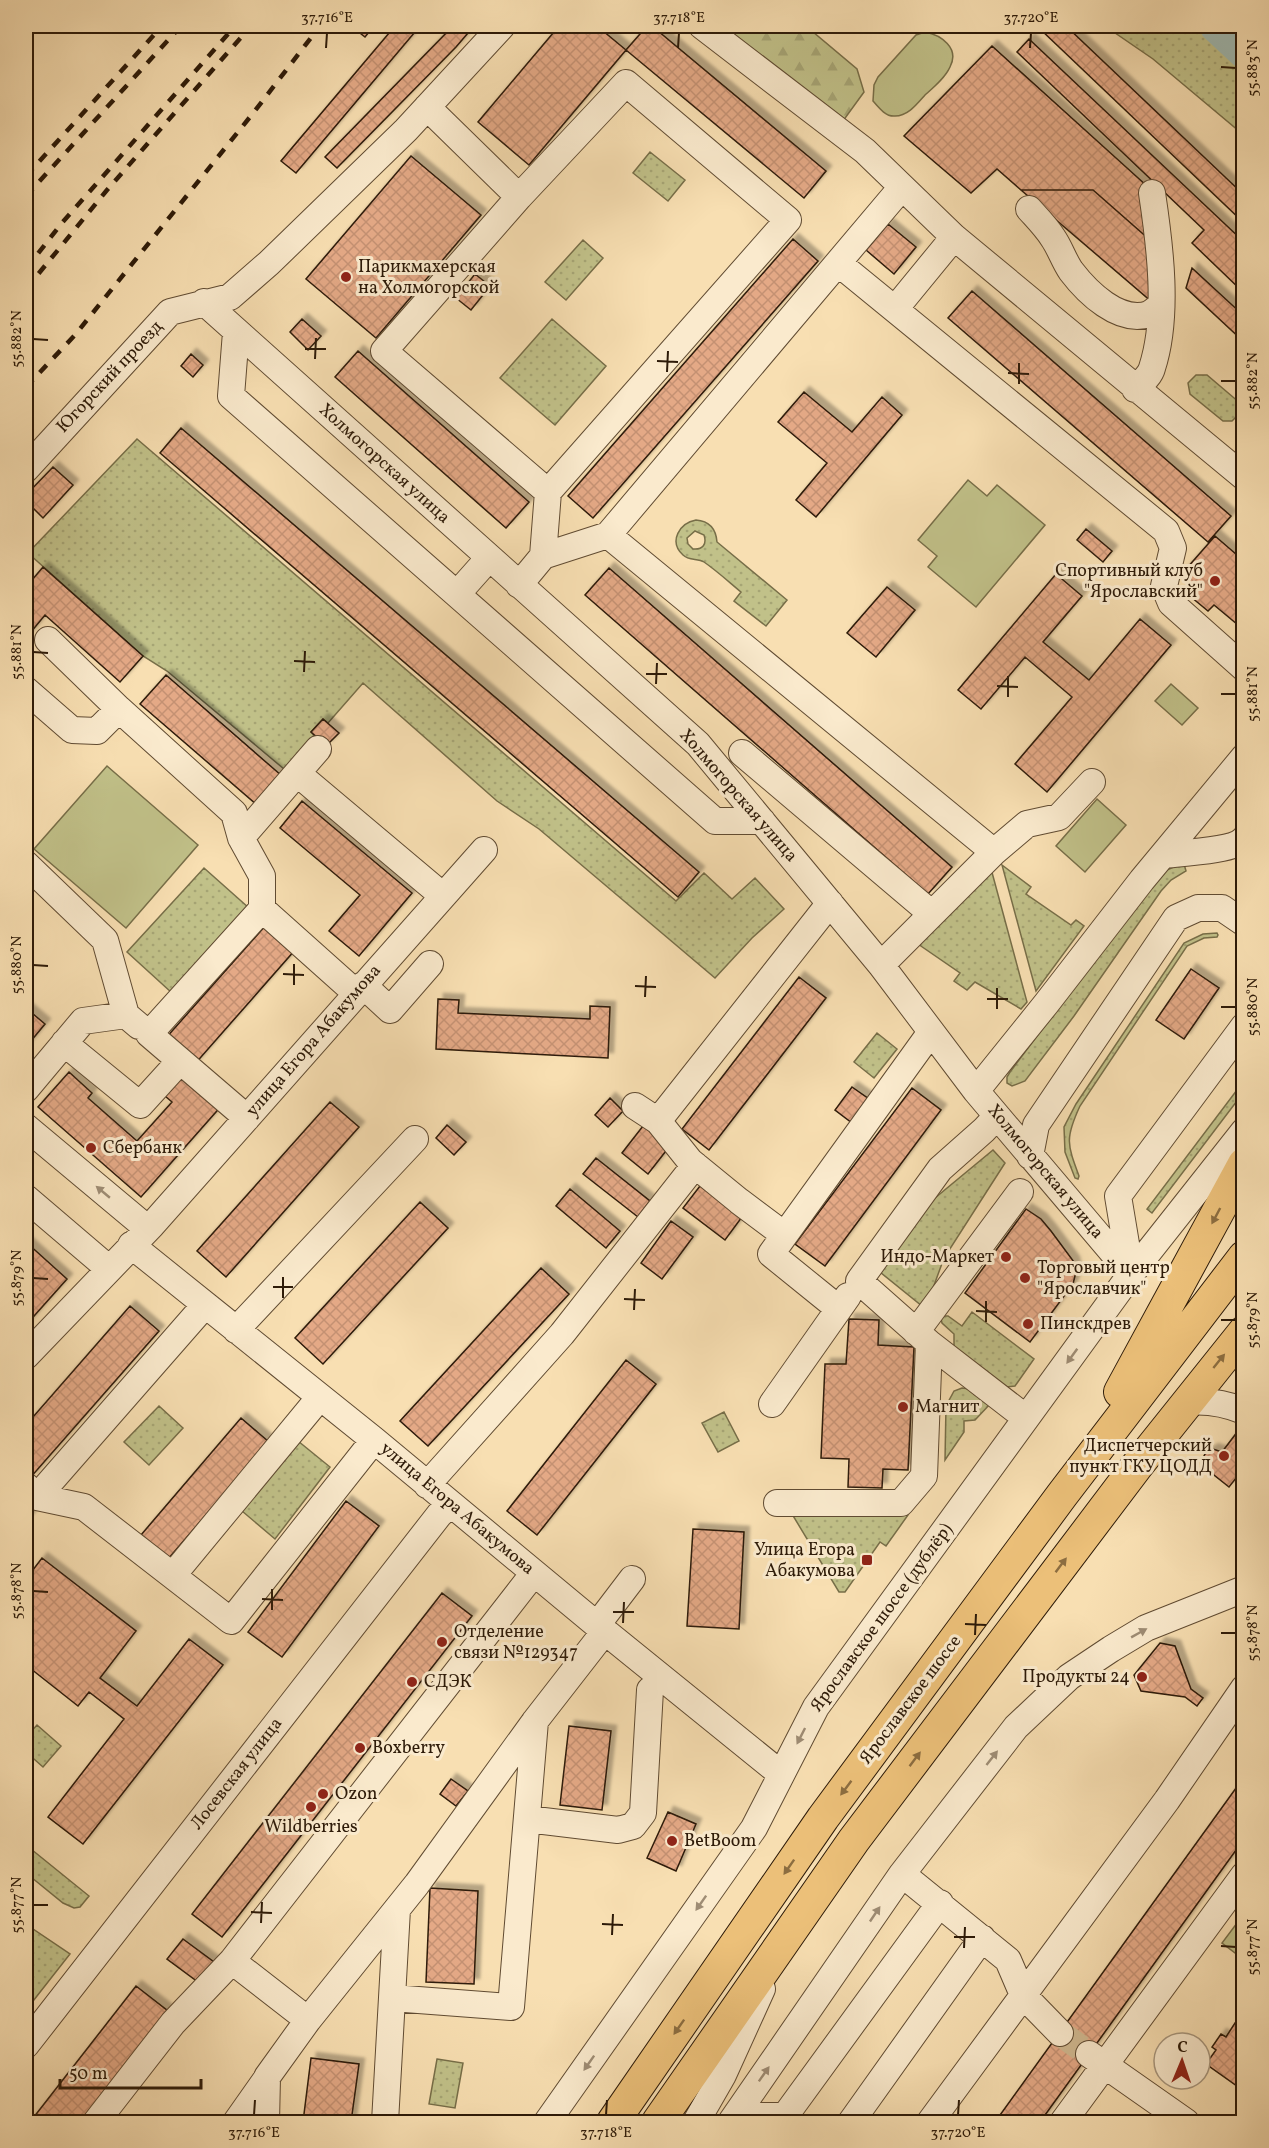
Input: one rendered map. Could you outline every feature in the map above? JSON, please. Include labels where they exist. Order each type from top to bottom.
[{"type":"main road","points":[[1062,1495],[1144,1350],[1244,1164]]},
{"type":"main road","name":"Ярославское шоссе","points":[[613,2122],[823,1818],[1062,1495],[1244,1257]]},
{"type":"main road","points":[[658,2122],[854,1840],[1186,1402],[1244,1332]]},
{"type":"street","name":"Югорский проезд","points":[[26,469],[170,312],[230,297],[269,263],[406,130],[502,26]]},
{"type":"street","points":[[702,26],[865,151],[954,237],[1135,390],[1244,477]]},
{"type":"street","points":[[543,556],[548,492],[788,220],[626,83],[519,197],[384,351],[548,492]]},
{"type":"street","points":[[427,107],[519,197]]},
{"type":"street","points":[[519,585],[543,556],[608,535],[902,187]]},
{"type":"street","points":[[1135,390],[1152,370],[1159,334],[1162,284],[1152,193]]},
{"type":"street","points":[[1029,209],[1053,237],[1070,270],[1104,303],[1120,313],[1134,316],[1149,314],[1160,306]]},
{"type":"street","points":[[895,309],[954,237]]},
{"type":"street","points":[[838,263],[1166,531],[1173,548],[1164,586],[1171,603],[1244,668]]},
{"type":"street","name":"Холмогорская улица","points":[[204,303],[698,744],[881,965],[976,1091],[1131,1274]]},
{"type":"street","points":[[236,332],[231,396],[715,821],[762,821]]},
{"type":"street","points":[[608,535],[994,852]]},
{"type":"street","points":[[457,594],[489,558]]},
{"type":"street","points":[[48,640],[119,709],[234,813],[242,838],[262,876],[261,909],[149,1034]]},
{"type":"street","points":[[26,690],[72,730],[97,731],[119,709]]},
{"type":"street","points":[[242,838],[318,749]]},
{"type":"street","points":[[742,753],[932,914]]},
{"type":"street","points":[[976,1091],[1163,855],[1244,757]]},
{"type":"street","points":[[298,774],[443,896]]},
{"type":"street","points":[[881,965],[994,852],[1027,824],[1059,817],[1092,782]]},
{"type":"street","points":[[1163,855],[1214,849],[1244,840]]},
{"type":"street","name":"улица Егора Абакумова","points":[[139,1237],[484,850]]},
{"type":"street","points":[[26,864],[105,940],[126,1016],[247,1118]]},
{"type":"street","points":[[658,1121],[830,903]]},
{"type":"street","points":[[1030,1156],[1036,1125],[1176,918],[1198,908],[1222,908],[1244,923]]},
{"type":"street","points":[[261,909],[360,989],[390,1010],[430,964]]},
{"type":"street","points":[[26,1089],[83,1021],[126,1016]]},
{"type":"street","points":[[1131,1274],[1118,1196],[1244,1026]]},
{"type":"street","points":[[839,1309],[771,1254],[783,1234],[932,1032]]},
{"type":"street","points":[[64,1043],[140,1105],[180,1061]]},
{"type":"street","points":[[635,1106],[658,1121],[695,1165],[783,1234]]},
{"type":"street","points":[[772,1404],[940,1168],[997,1116]]},
{"type":"street","name":"улица Егора Абакумова","points":[[26,1127],[205,1305],[374,1440],[782,1774]]},
{"type":"street","name":"Ярославское шоссе (дублёр)","points":[[547,2122],[754,1828],[816,1707],[1131,1274],[1244,1131]]},
{"type":"street","points":[[236,1330],[415,1139]]},
{"type":"street","points":[[427,1485],[562,1334],[695,1165]]},
{"type":"street","points":[[777,1503],[901,1503],[924,1476],[922,1338],[1020,1192]]},
{"type":"street","points":[[26,1198],[108,1268]]},
{"type":"street","points":[[26,1356],[139,1237]]},
{"type":"street","points":[[859,1281],[922,1338],[1026,1418]]},
{"type":"street","points":[[205,1305],[31,1492],[84,1507],[231,1621],[374,1440]]},
{"type":"street","points":[[173,1575],[320,1397]]},
{"type":"street","points":[[1186,1402],[1218,1403],[1244,1411]]},
{"type":"street","name":"Лосевская улица","points":[[26,2045],[439,1515],[450,1504]]},
{"type":"street","points":[[96,2122],[173,2023],[232,1961],[534,1573]]},
{"type":"street","points":[[236,2122],[308,2020],[397,1909],[535,1721],[601,1628],[632,1579]]},
{"type":"street","points":[[733,2119],[902,1874],[1016,1727],[1070,1677],[1111,1649],[1146,1628],[1244,1589]]},
{"type":"street","points":[[930,2122],[1167,1800],[1244,1688]]},
{"type":"street","points":[[527,1819],[618,1830],[633,1826],[643,1812],[650,1690]]},
{"type":"street","points":[[392,1998],[511,2007],[535,1721]]},
{"type":"street","points":[[902,1874],[1008,1960],[1023,1995],[1060,2033]]},
{"type":"street","points":[[1064,2122],[1097,2060],[1244,1875]]},
{"type":"street","points":[[733,2119],[785,2116],[940,1903]]},
{"type":"street","points":[[385,2122],[397,1909]]},
{"type":"street","points":[[851,2122],[982,1938]]},
{"type":"street","points":[[696,2122],[723,2074],[785,1939]]},
{"type":"street","points":[[232,1961],[308,2020]]},
{"type":"street","points":[[1097,2060],[1186,2122]]},
{"type":"street","points":[[266,2122],[267,2078]]},
{"type":"green space","points":[[724,26],[786,26],[813,32],[857,69],[864,92],[843,121]]},
{"type":"green space","points":[[1105,26],[1243,26],[1243,137],[1240,132],[1153,59]]},
{"type":"green space","points":[[925,32],[943,39],[951,48],[953,54],[950,67],[942,79],[912,109],[904,114],[889,115],[873,101],[874,85],[878,77],[916,35]]},
{"type":"green space","points":[[650,152],[685,180],[668,201],[633,173]]},
{"type":"green space","points":[[583,240],[603,258],[566,300],[545,282]]},
{"type":"green space","points":[[552,319],[606,366],[555,425],[500,378]]},
{"type":"green space","points":[[1196,375],[1207,375],[1240,403],[1240,413],[1232,421],[1223,421],[1190,394],[1188,383]]},
{"type":"green space","points":[[137,439],[676,901],[704,873],[732,899],[755,878],[784,909],[752,938],[715,978],[539,829],[497,801],[363,683],[328,723],[323,719],[311,732],[314,735],[284,769],[167,671],[143,656],[28,553]]},
{"type":"green space","points":[[968,480],[987,496],[997,485],[1045,525],[976,607],[928,567],[937,556],[918,540]]},
{"type":"green space","points":[[696,520],[708,524],[715,533],[717,542],[787,600],[766,626],[734,601],[741,592],[704,562],[685,557],[679,550],[676,544],[678,533],[690,522]],"holes":[[[695,531],[704,535],[705,541],[702,547],[693,549],[688,544],[687,538]]]},
{"type":"green space","points":[[1171,684],[1198,708],[1182,725],[1155,701]]},
{"type":"green space","points":[[107,766],[198,845],[126,928],[34,849]]},
{"type":"green space","points":[[1097,799],[1126,825],[1085,872],[1056,846]]},
{"type":"green space","points":[[1184,864],[1186,871],[1171,880],[1161,891],[1074,1016],[1025,1081],[1012,1086],[1007,1083],[1010,1072],[1160,873]]},
{"type":"green space","points":[[990,865],[1027,1002],[1021,1009],[975,982],[967,990],[954,981],[960,973],[915,942]]},
{"type":"green space","points":[[1002,865],[1031,887],[1026,894],[1071,925],[1076,920],[1084,926],[1036,991]]},
{"type":"green space","points":[[204,868],[249,908],[172,993],[127,952]]},
{"type":"green space","points":[[1217,933],[1217,937],[1204,938],[1187,946],[1080,1106],[1069,1141],[1079,1176],[1078,1179],[1075,1178],[1065,1152],[1064,1127],[1076,1104],[1184,943],[1203,934]]},
{"type":"green space","points":[[877,1033],[897,1049],[874,1078],[854,1062]]},
{"type":"green space","points":[[1243,1082],[1243,1093],[1152,1213],[1147,1209]]},
{"type":"green space","points":[[993,1150],[1005,1163],[944,1258],[929,1299],[922,1306],[880,1272],[929,1203]]},
{"type":"green space","points":[[972,1312],[1034,1359],[1015,1386],[1006,1387],[954,1351],[954,1334],[942,1323],[941,1319],[948,1316],[962,1326]]},
{"type":"green space","points":[[962,1388],[970,1389],[992,1402],[975,1420],[964,1421],[964,1432],[945,1460],[946,1406],[954,1391]]},
{"type":"green space","points":[[159,1406],[183,1428],[149,1465],[124,1442]]},
{"type":"green space","points":[[724,1412],[739,1441],[718,1452],[702,1423]]},
{"type":"green space","points":[[298,1441],[330,1467],[275,1539],[242,1511]]},
{"type":"green space","points":[[792,1514],[908,1515],[886,1546],[880,1542],[845,1592],[839,1592]]},
{"type":"green space","points":[[37,1725],[61,1746],[43,1767],[26,1752],[26,1737]]},
{"type":"green space","points":[[26,1845],[89,1896],[80,1907],[74,1908],[63,1903],[26,1873]]},
{"type":"green space","points":[[1243,1915],[1243,1959],[1222,1943]]},
{"type":"green space","points":[[26,1927],[30,1927],[70,1954],[26,2010]]},
{"type":"green space","points":[[437,2059],[463,2063],[455,2108],[429,2104]]},
{"type":"building","points":[[351,26],[374,26],[365,37]]},
{"type":"building","points":[[395,26],[420,26],[296,173],[281,161]]},
{"type":"building","points":[[453,26],[474,26],[337,168],[325,157]]},
{"type":"building","points":[[559,26],[597,26],[626,50],[529,165],[478,122]]},
{"type":"building","points":[[647,26],[652,26],[826,171],[804,198],[626,50]]},
{"type":"building","points":[[1041,26],[1066,26],[1244,195],[1244,223],[1039,28]]},
{"type":"building","points":[[1029,39],[1244,242],[1244,293],[1192,243],[1204,230],[1017,52]]},
{"type":"building","points":[[992,46],[1147,186],[1150,240],[1093,190],[1021,190],[997,169],[971,193],[904,136]]},
{"type":"building","points":[[411,156],[481,215],[376,338],[306,279]]},
{"type":"building","points":[[1021,190],[1093,190],[1150,240],[1152,302]]},
{"type":"building","points":[[888,224],[916,247],[894,274],[866,250]]},
{"type":"building","points":[[793,239],[818,261],[593,518],[568,496]]},
{"type":"building","points":[[1192,268],[1244,316],[1244,342],[1186,288]]},
{"type":"building","points":[[475,274],[490,286],[471,310],[456,298]]},
{"type":"building","points":[[972,291],[1231,516],[1208,542],[948,318]]},
{"type":"building","points":[[302,319],[321,336],[308,350],[290,332]]},
{"type":"building","points":[[358,351],[529,502],[506,528],[335,377]]},
{"type":"building","points":[[191,354],[203,365],[193,377],[181,366]]},
{"type":"building","points":[[804,392],[852,432],[882,397],[902,415],[816,517],[796,500],[827,463],[778,422]]},
{"type":"building","points":[[181,428],[699,872],[678,897],[160,453]]},
{"type":"building","points":[[53,467],[73,485],[43,518],[26,501],[26,495]]},
{"type":"building","points":[[1086,529],[1112,551],[1103,562],[1077,540]]},
{"type":"building","name":"Спортивный клуб \"Ярославский\"","points":[[1215,536],[1244,561],[1244,630],[1214,605],[1208,611],[1185,592],[1191,585],[1180,576]]},
{"type":"building","points":[[43,567],[143,656],[120,682],[45,615],[26,638],[26,587]]},
{"type":"building","points":[[609,568],[952,867],[928,894],[585,595]]},
{"type":"building","points":[[1056,574],[1082,596],[1043,642],[1089,680],[1140,619],[1171,645],[1047,792],[1015,764],[1072,697],[1025,657],[981,709],[958,690]]},
{"type":"building","points":[[887,587],[915,610],[876,657],[847,633]]},
{"type":"building","points":[[166,675],[282,776],[257,805],[140,704]]},
{"type":"building","points":[[323,719],[339,733],[326,746],[311,732]]},
{"type":"building","points":[[302,801],[412,893],[359,956],[329,931],[360,895],[280,828]]},
{"type":"building","points":[[266,925],[295,950],[194,1065],[165,1039]]},
{"type":"building","points":[[1191,969],[1219,988],[1184,1039],[1156,1020]]},
{"type":"building","points":[[799,977],[826,998],[709,1150],[682,1129]]},
{"type":"building","points":[[438,999],[459,1000],[458,1013],[590,1019],[590,1006],[610,1007],[608,1058],[436,1049]]},
{"type":"building","points":[[26,1008],[45,1024],[26,1047]]},
{"type":"building","points":[[69,1072],[92,1093],[88,1098],[137,1141],[172,1102],[165,1096],[186,1072],[223,1104],[141,1197],[38,1107]]},
{"type":"building","points":[[852,1087],[869,1099],[852,1123],[835,1110]]},
{"type":"building","points":[[912,1088],[941,1110],[825,1266],[795,1244]]},
{"type":"building","points":[[610,1098],[623,1111],[608,1127],[595,1115]]},
{"type":"building","points":[[330,1102],[359,1127],[226,1277],[197,1251]]},
{"type":"building","points":[[447,1125],[466,1142],[454,1155],[436,1138]]},
{"type":"building","points":[[643,1126],[669,1147],[648,1174],[622,1153]]},
{"type":"building","points":[[596,1158],[650,1201],[638,1217],[583,1174]]},
{"type":"building","points":[[700,1186],[742,1217],[725,1240],[683,1208]]},
{"type":"building","points":[[570,1189],[620,1231],[606,1248],[556,1206]]},
{"type":"building","points":[[420,1202],[448,1228],[323,1364],[295,1338]]},
{"type":"building","name":"Торговый центр \"Ярославчик\"","points":[[1026,1209],[1041,1219],[1051,1231],[1074,1262],[1076,1272],[1073,1284],[1030,1342],[965,1293]]},
{"type":"building","points":[[671,1221],[693,1237],[662,1279],[641,1263]]},
{"type":"building","points":[[26,1242],[67,1279],[26,1325]]},
{"type":"building","points":[[541,1268],[569,1294],[428,1446],[400,1421]]},
{"type":"building","points":[[130,1306],[159,1331],[30,1478],[26,1474],[26,1425]]},
{"type":"building","points":[[849,1319],[879,1320],[878,1345],[914,1347],[908,1470],[883,1469],[882,1488],[848,1487],[849,1459],[821,1458],[825,1364],[846,1364]]},
{"type":"building","points":[[626,1360],[656,1384],[537,1535],[507,1511]]},
{"type":"building","points":[[241,1418],[269,1442],[168,1559],[141,1535]]},
{"type":"building","name":"Диспетчерский пункт ГКУ ЦОДД","points":[[1244,1423],[1244,1468],[1229,1487],[1204,1467],[1203,1458],[1213,1449],[1222,1452]]},
{"type":"building","points":[[346,1501],[379,1526],[282,1657],[248,1632]]},
{"type":"building","points":[[26,1505],[33,1513],[26,1521]]},
{"type":"building","points":[[693,1529],[744,1532],[739,1629],[687,1626]]},
{"type":"building","points":[[42,1558],[136,1631],[100,1678],[137,1706],[189,1639],[223,1665],[83,1844],[48,1817],[124,1719],[89,1692],[78,1706],[26,1665],[26,1579]]},
{"type":"building","points":[[442,1593],[472,1616],[222,1937],[192,1914]]},
{"type":"building","points":[[1160,1643],[1175,1646],[1191,1689],[1203,1698],[1197,1706],[1185,1697],[1141,1691],[1134,1675]]},
{"type":"building","points":[[569,1726],[611,1731],[602,1810],[560,1805]]},
{"type":"building","points":[[1244,1777],[1244,1839],[1040,2122],[995,2122]]},
{"type":"building","points":[[451,1779],[468,1791],[456,1806],[440,1794]]},
{"type":"building","name":"BetBoom","points":[[668,1812],[696,1824],[676,1871],[647,1858]]},
{"type":"building","points":[[430,1888],[478,1891],[474,1984],[426,1982]]},
{"type":"building","points":[[183,1939],[218,1965],[202,1985],[167,1959]]},
{"type":"building","points":[[136,1986],[168,2011],[81,2122],[30,2122]]},
{"type":"building","points":[[1235,2023],[1244,2029],[1244,2091],[1212,2068],[1212,2056],[1216,2050],[1212,2047],[1221,2034],[1226,2037]]},
{"type":"building","points":[[311,2058],[359,2064],[351,2122],[303,2122]]},
{"type":"waterway","points":[[1216,26],[1244,52]]},
{"type":"tunnel","points":[[1060,2033],[1089,2054]]},
{"type":"railway","points":[[26,176],[162,26]]},
{"type":"railway","points":[[26,196],[181,26]]},
{"type":"railway","points":[[26,269],[61,224],[235,26]]},
{"type":"railway","points":[[26,289],[107,190],[251,26]]},
{"type":"railway","points":[[26,387],[75,335],[320,26]]},
{"type":"place","name":"Парикмахерская на Холмогорской","points":[[346,277]]},
{"type":"place","name":"Спортивный клуб \"Ярославский\"","points":[[1215,581]]},
{"type":"place","name":"Сбербанк","points":[[91,1148]]},
{"type":"place","name":"Индо-Маркет","points":[[1006,1257]]},
{"type":"place","name":"Торговый центр \"Ярославчик\"","points":[[1025,1278]]},
{"type":"place","name":"Пинскдрев","points":[[1028,1324]]},
{"type":"place","name":"Магнит","points":[[903,1407]]},
{"type":"place","name":"Диспетчерский пункт ГКУ ЦОДД","points":[[1224,1456]]},
{"type":"place","name":"Улица Егора Абакумова","points":[[867,1560]]},
{"type":"place","name":"Отделение связи №129347","points":[[442,1642]]},
{"type":"place","name":"Продукты 24","points":[[1142,1677]]},
{"type":"place","name":"СДЭК","points":[[412,1682]]},
{"type":"place","name":"Boxberry","points":[[360,1748]]},
{"type":"place","name":"Ozon","points":[[323,1794]]},
{"type":"place","name":"Wildberries","points":[[311,1807]]},
{"type":"place","name":"BetBoom","points":[[672,1841]]}]
